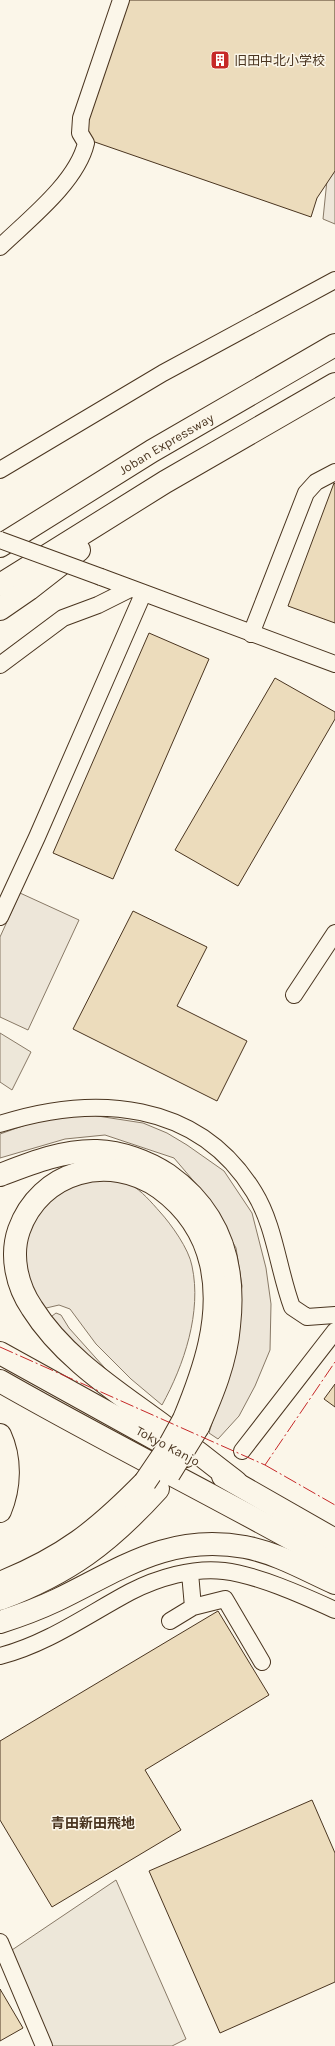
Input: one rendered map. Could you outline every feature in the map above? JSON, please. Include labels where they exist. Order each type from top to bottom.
[{"type":"highway","name":"Joban Expressway","points":[[0,546],[152,451],[335,345]]},
{"type":"highway","points":[[0,585],[165,482],[335,384]]},
{"type":"highway","points":[[0,609],[29,589],[165,482]]},
{"type":"highway","points":[[0,1175],[64,1154],[96,1151],[116,1154],[156,1167],[187,1190],[200,1203],[212,1220],[225,1254],[229,1272],[230,1309],[229,1327],[218,1375],[191,1423],[168,1448],[151,1485],[110,1538],[87,1555],[31,1587],[0,1599]]},
{"type":"highway","points":[[191,1423],[198,1384],[212,1336],[214,1311],[212,1265],[198,1229],[188,1214],[159,1187],[143,1179],[123,1172],[102,1170],[66,1176],[50,1185],[33,1202],[24,1217],[18,1234],[15,1251],[16,1270],[22,1289],[38,1318],[60,1345],[120,1395],[236,1482]]},
{"type":"highway","name":"Tokyo Kanjo","points":[[0,1353],[160,1443],[236,1482],[335,1540]]},
{"type":"highway","name":"Tokyo Kanjo","points":[[0,1380],[146,1462],[262,1522],[335,1563]]},
{"type":"highway","points":[[0,1435],[8,1463],[8,1483],[0,1511]]},
{"type":"highway","points":[[0,1583],[45,1563],[69,1549],[151,1485]]},
{"type":"highway","points":[[0,1622],[57,1600],[110,1572],[156,1552],[201,1544],[245,1547],[264,1552],[335,1583]]},
{"type":"street","points":[[0,248],[61,187],[76,169],[83,155],[86,143],[80,133],[81,118],[121,0]]},
{"type":"street","points":[[0,470],[170,369],[335,280]]},
{"type":"street","points":[[251,634],[301,502],[306,493],[316,482],[335,472]]},
{"type":"street","points":[[0,540],[101,577],[137,592],[335,664]]},
{"type":"street","points":[[0,665],[63,618],[137,592]]},
{"type":"street","points":[[0,917],[37,837],[137,592]]},
{"type":"street","points":[[294,995],[335,933]]},
{"type":"street","points":[[0,1124],[28,1116],[59,1111],[93,1107],[122,1108],[154,1115],[178,1124],[201,1136],[220,1150],[236,1166],[254,1192],[267,1218],[292,1307],[307,1317],[335,1315]]},
{"type":"street","points":[[242,1451],[335,1331]]},
{"type":"street","points":[[0,1656],[39,1642],[80,1622],[136,1589],[166,1578],[190,1573],[216,1571],[245,1575],[335,1610]]},
{"type":"street","points":[[190,1573],[193,1607]]},
{"type":"street","points":[[170,1621],[193,1607],[225,1598],[262,1662]]},
{"type":"street","points":[[0,1942],[39,2023],[44,2046]]},
{"type":"shaded area","points":[[335,169],[335,224],[323,219],[327,180]]},
{"type":"shaded area","points":[[20,893],[79,920],[28,1030],[0,1017],[0,937]]},
{"type":"shaded area","points":[[0,1033],[31,1052],[12,1090],[0,1082]]},
{"type":"shaded area","points":[[91,1115],[143,1123],[167,1133],[187,1145],[224,1171],[252,1213],[266,1268],[271,1304],[270,1350],[255,1386],[239,1416],[218,1439],[209,1433],[229,1367],[242,1286],[236,1248],[220,1219],[197,1185],[174,1158],[105,1135],[65,1139],[0,1158],[0,1134],[45,1118]]},
{"type":"shaded area","points":[[98,1177],[127,1183],[142,1193],[174,1230],[187,1252],[192,1266],[195,1302],[193,1320],[184,1356],[162,1405],[131,1379],[96,1344],[70,1309],[59,1305],[42,1309],[28,1284],[24,1255],[25,1231],[44,1203],[65,1185]]},
{"type":"shaded area","points":[[56,1313],[61,1315],[69,1328],[121,1386],[48,1319]]},
{"type":"shaded area","points":[[116,1880],[186,2039],[172,2046],[47,2046],[9,1952]]},
{"type":"building","name":"旧田中北小学校","points":[[125,0],[335,0],[335,171],[317,198],[311,217],[89,140],[86,120]]},
{"type":"building","points":[[334,483],[335,484],[335,623],[288,606]]},
{"type":"building","points":[[149,633],[209,659],[113,879],[53,853]]},
{"type":"building","points":[[275,678],[335,712],[335,719],[238,886],[175,850]]},
{"type":"building","points":[[133,911],[207,947],[177,1006],[247,1041],[217,1101],[73,1029]]},
{"type":"building","points":[[335,1384],[335,1407],[324,1399]]},
{"type":"building","points":[[218,1611],[269,1695],[145,1770],[181,1830],[52,1907],[0,1820],[0,1741]]},
{"type":"building","points":[[312,1800],[335,1853],[335,1982],[220,2033],[149,1871]]},
{"type":"building","points":[[0,1989],[23,2028],[0,2041]]},
{"type":"power","points":[[0,1347],[265,1465],[335,1362]]},
{"type":"power","points":[[265,1465],[335,1505]]},
{"type":"place","name":"旧田中北小学校","points":[[220,60]]},
{"type":"district","name":"青田新田飛地","points":[[93,1823]]}]
